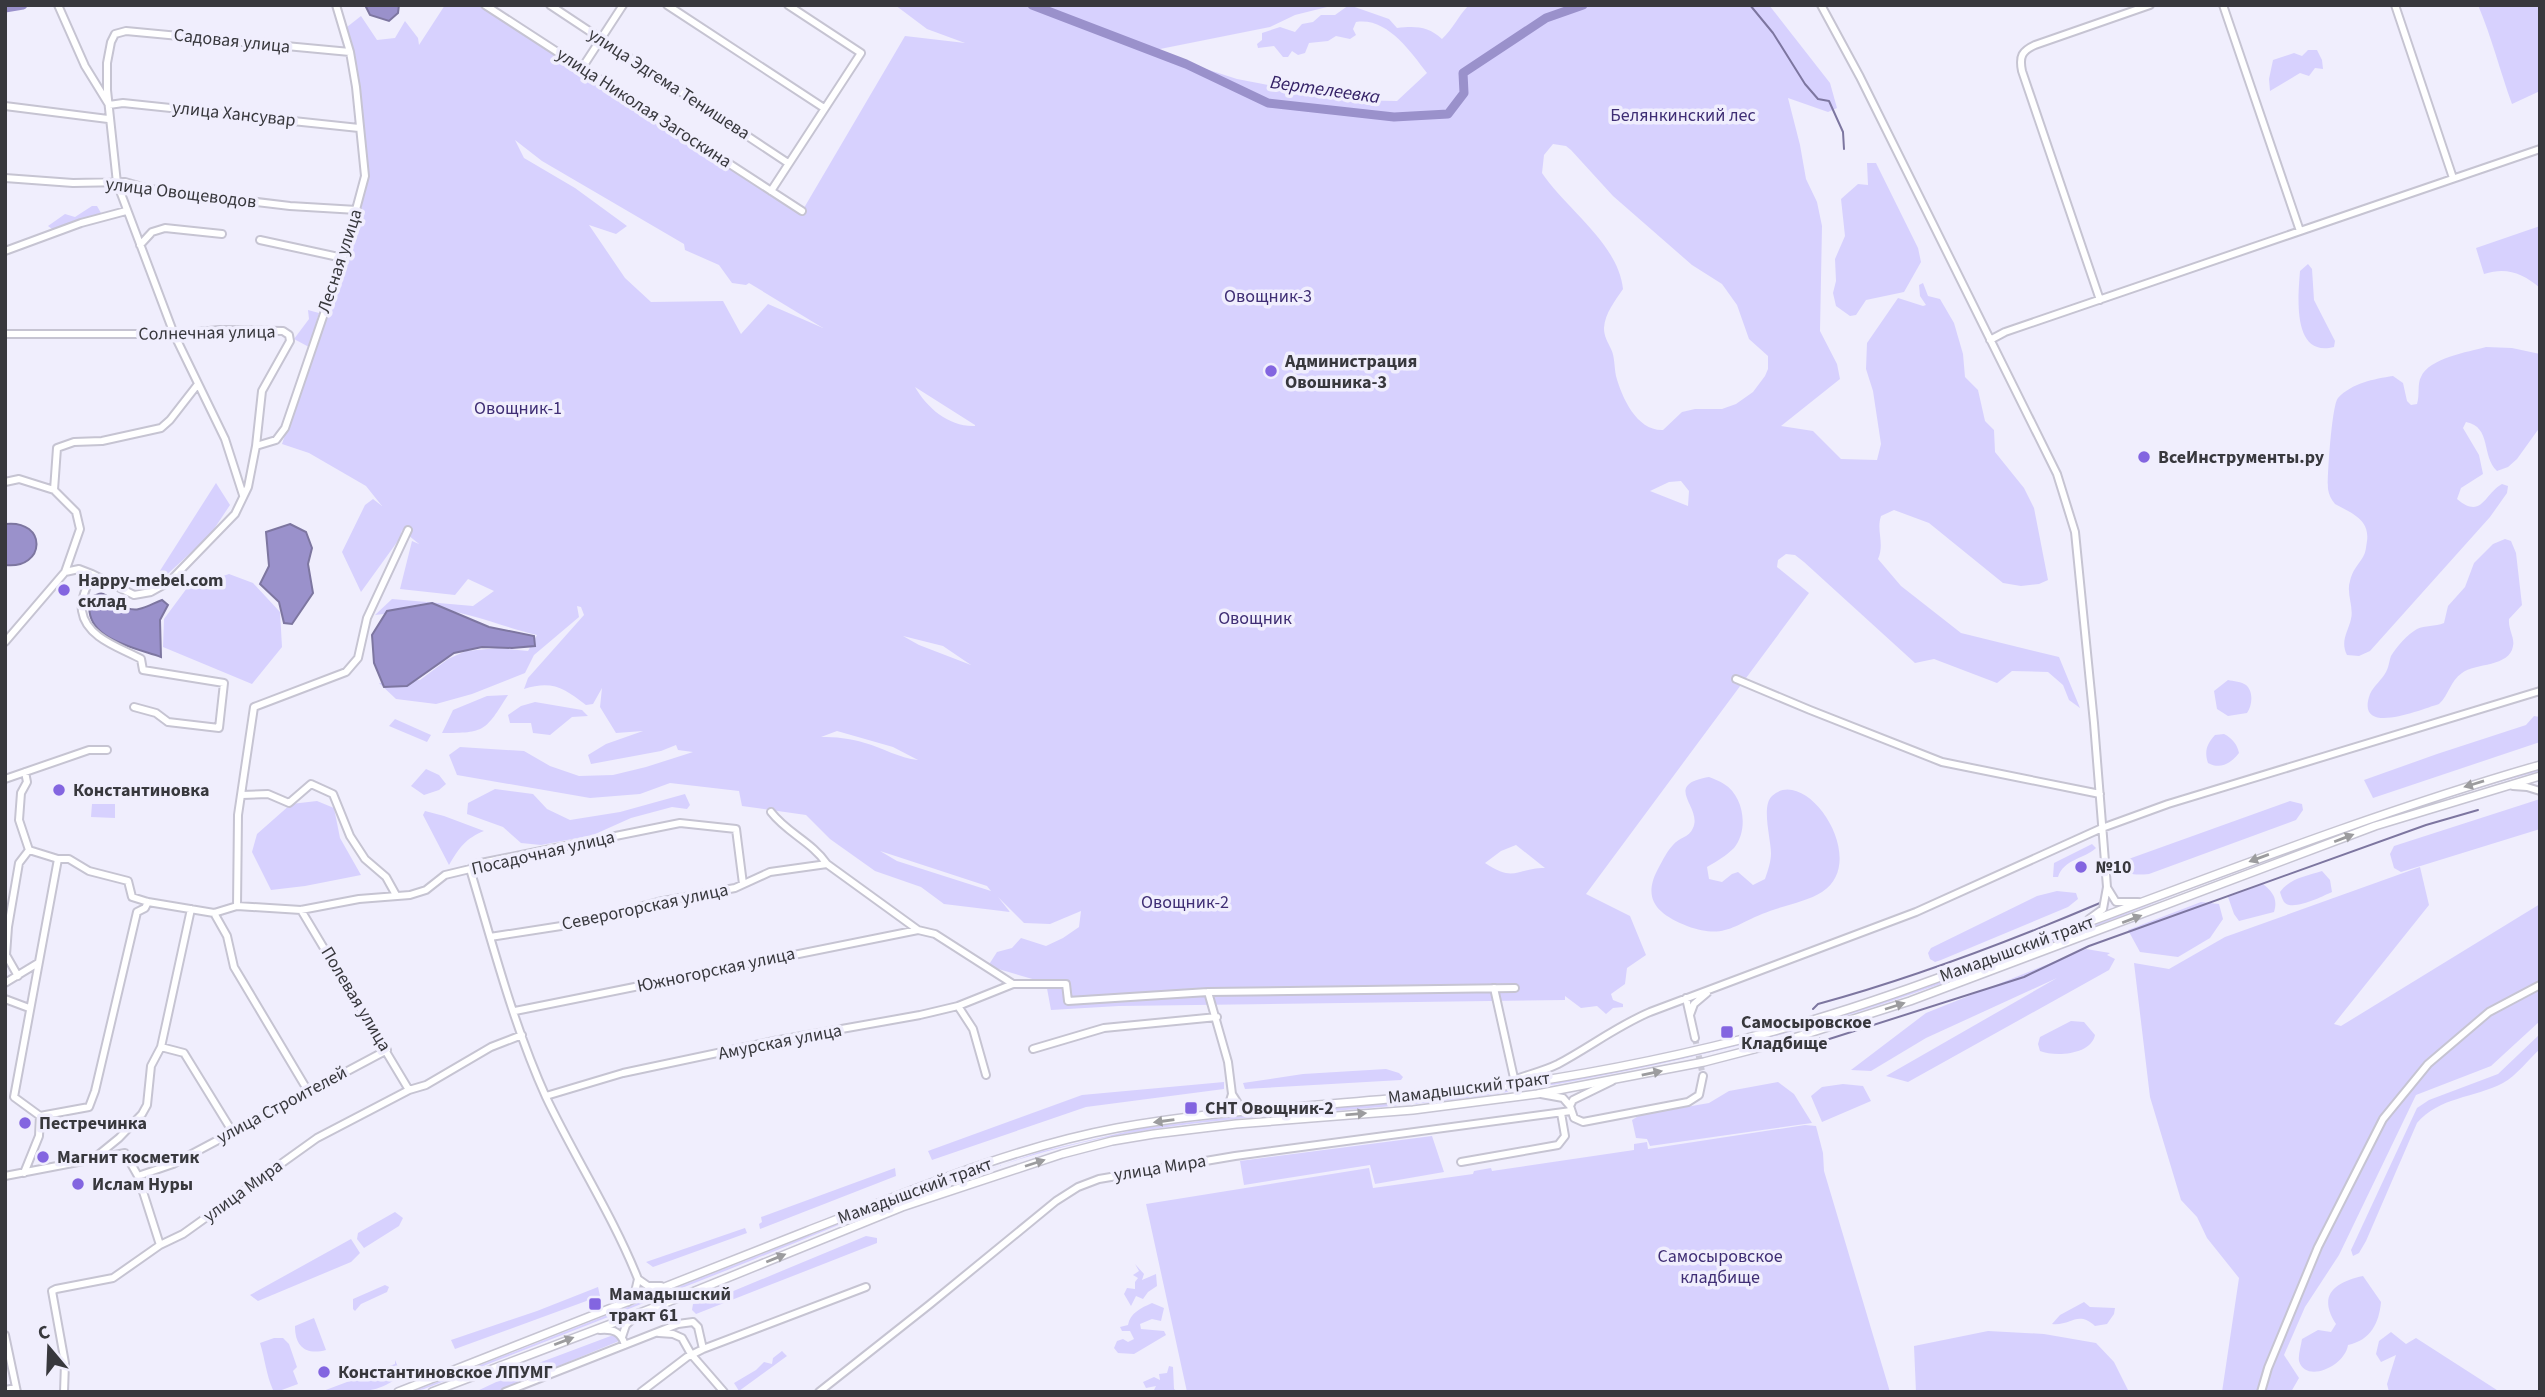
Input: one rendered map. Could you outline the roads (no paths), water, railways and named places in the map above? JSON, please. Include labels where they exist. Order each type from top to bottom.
[{"type":"main road","name":"Мамадышский тракт","points":[[398,1392],[952,1175],[1060,1141],[1114,1128],[1203,1115],[1411,1097],[1500,1086],[1617,1067],[1778,1030],[1906,990],[2354,823],[2539,764]]},
{"type":"main road","name":"Мамадышский тракт","points":[[432,1392],[902,1207],[1051,1157],[1112,1141],[1236,1124],[1413,1110],[1537,1094],[1704,1062],[1851,1021],[2114,926],[2375,826],[2540,776]]},
{"type":"street","points":[[58,5],[85,65],[109,105],[108,119],[117,183],[126,211],[174,334],[225,439],[243,495]]},
{"type":"street","name":"Лесная улица","points":[[256,446],[276,440],[285,428],[342,258],[365,177],[356,87],[350,52],[336,5]]},
{"type":"street","name":"улица Николая Загоскина","points":[[485,5],[802,211]]},
{"type":"street","name":"улица Эдгема Тенишева","points":[[550,5],[788,163]]},
{"type":"street","points":[[582,68],[623,5]]},
{"type":"street","points":[[667,5],[824,108]]},
{"type":"street","points":[[771,191],[861,53],[788,5]]},
{"type":"street","points":[[1821,5],[1860,77],[2057,474],[2073,522],[2107,887],[2103,909],[2079,926]]},
{"type":"street","points":[[2100,300],[2022,71],[2021,57],[2026,49],[2035,45],[2150,5]]},
{"type":"street","points":[[2224,5],[2300,231]]},
{"type":"street","points":[[2395,5],[2453,178]]},
{"type":"street","name":"Садовая улица","points":[[109,105],[107,63],[111,42],[115,34],[126,31],[350,52]]},
{"type":"street","name":"улица Хансувар","points":[[109,105],[123,103],[359,128]]},
{"type":"street","points":[[5,106],[108,119]]},
{"type":"street","points":[[1990,340],[2005,332],[2540,149]]},
{"type":"street","name":"улица Овощеводов","points":[[5,178],[125,182],[149,190],[290,206],[357,210]]},
{"type":"street","name":"улица Овощеводов","points":[[5,251],[81,223],[126,211]]},
{"type":"street","points":[[140,245],[152,232],[164,228],[222,234]]},
{"type":"street","points":[[260,240],[342,258]]},
{"type":"street","name":"Солнечная улица","points":[[5,334],[283,331],[289,335],[290,341],[262,391],[256,446]]},
{"type":"street","points":[[54,490],[57,448],[74,442],[102,441],[161,428],[198,384]]},
{"type":"street","points":[[65,572],[79,569],[93,573],[134,595],[152,592],[169,582],[235,514],[248,487],[256,446]]},
{"type":"street","points":[[5,482],[19,479],[54,490],[76,512],[80,529],[65,572],[5,642]]},
{"type":"street","points":[[237,906],[238,816],[254,707],[345,672],[358,658],[367,618],[408,530]]},
{"type":"street","points":[[93,573],[81,610],[87,624],[98,636],[141,659],[143,670],[224,683],[219,728],[168,722],[156,713],[134,707]]},
{"type":"street","points":[[1736,679],[1942,762],[2099,794]]},
{"type":"street","points":[[1500,1086],[1558,1063],[1630,1021],[1916,912],[2102,828],[2168,804],[2540,691]]},
{"type":"street","points":[[5,779],[89,750],[107,750]]},
{"type":"street","points":[[24,772],[27,782],[21,793],[19,820],[29,850]]},
{"type":"street","points":[[242,795],[268,794],[289,803],[311,784],[333,794],[350,836],[365,859],[386,877],[396,895]]},
{"type":"street","points":[[2508,785],[2540,791]]},
{"type":"street","points":[[771,812],[777,820],[819,851],[827,864],[918,930],[935,933],[1013,984],[1066,984],[1068,1001],[1208,992],[1515,988]]},
{"type":"street","name":"Посадочная улица","points":[[148,902],[214,913],[237,906],[301,909],[410,895],[426,890],[445,875],[470,869],[476,864],[681,823],[736,829],[743,884]]},
{"type":"street","points":[[29,850],[58,859],[69,859],[89,872],[128,881],[132,897],[148,902],[145,908],[137,912],[89,1107],[40,1116],[13,1097],[58,859]]},
{"type":"street","points":[[18,975],[6,955],[8,928],[19,863],[29,850]]},
{"type":"street","name":"Северогорская улица","points":[[490,937],[574,924],[658,902],[735,888],[770,872],[827,864]]},
{"type":"street","points":[[470,869],[489,940],[546,1096],[638,1279],[648,1286],[670,1286]]},
{"type":"street","points":[[2107,887],[2117,903],[2142,902]]},
{"type":"street","points":[[92,1160],[119,1139],[147,1105],[151,1066],[161,1047],[191,909]]},
{"type":"street","name":"Полевая улица","points":[[301,909],[410,1090]]},
{"type":"street","points":[[214,913],[227,936],[234,967],[308,1091]]},
{"type":"street","name":"Южногорская улица","points":[[515,1011],[918,930]]},
{"type":"street","points":[[5,983],[37,963]]},
{"type":"street","name":"Амурская улица","points":[[546,1096],[623,1073],[958,1006],[1013,984]]},
{"type":"street","points":[[2260,1392],[2318,1247],[2383,1119],[2428,1064],[2479,1020],[2540,985]]},
{"type":"street","points":[[1494,988],[1514,1079]]},
{"type":"street","points":[[1690,1016],[1694,1004],[1713,988]]},
{"type":"street","points":[[1203,1115],[1229,1104],[1232,1094],[1228,1062],[1208,992]]},
{"type":"street","points":[[1686,998],[1695,1038]]},
{"type":"street","points":[[5,999],[29,1008]]},
{"type":"street","points":[[958,1006],[973,1029],[986,1075]]},
{"type":"street","points":[[1033,1049],[1104,1028],[1217,1017]]},
{"type":"street","name":"улица Мира","points":[[64,1392],[65,1363],[52,1291],[113,1278],[160,1245],[183,1234],[317,1138],[410,1090],[426,1085],[491,1047],[522,1035]]},
{"type":"street","points":[[161,1047],[184,1053],[232,1131]]},
{"type":"street","name":"улица Строителей","points":[[138,1176],[173,1164],[387,1050]]},
{"type":"street","points":[[1537,1094],[1560,1097],[1571,1108],[1574,1118],[1583,1122],[1681,1104],[1699,1095],[1703,1076]]},
{"type":"street","points":[[1571,1108],[1578,1096],[1598,1090],[1612,1081]]},
{"type":"street","points":[[1232,1094],[1239,1105],[1260,1110]]},
{"type":"street","name":"улица Мира","points":[[819,1392],[1056,1201],[1078,1187],[1100,1179],[1235,1156],[1562,1113],[1571,1108]]},
{"type":"street","points":[[1461,1162],[1558,1145],[1565,1136],[1562,1113]]},
{"type":"street","points":[[24,1173],[39,1136],[40,1116]]},
{"type":"street","points":[[5,1176],[125,1153],[138,1176],[160,1245]]},
{"type":"street","points":[[628,1303],[635,1292],[638,1279]]},
{"type":"street","points":[[641,1392],[691,1354],[866,1287]]},
{"type":"street","points":[[622,1337],[626,1325],[643,1311]]},
{"type":"street","points":[[505,1392],[684,1322],[693,1322],[698,1327],[703,1349]]},
{"type":"street","points":[[592,1331],[609,1329],[622,1337],[625,1345]]},
{"type":"street","points":[[657,1333],[673,1334],[682,1338],[691,1354],[724,1392]]},
{"type":"street","points":[[5,1335],[17,1390],[5,1390]]},
{"type":"waterway","name":"Вертелеевка","points":[[5,8],[23,5]]},
{"type":"waterway","name":"Вертелеевка","points":[[1032,5],[1186,64],[1268,103],[1394,117],[1448,114],[1464,93],[1463,73],[1546,18],[1583,5]]},
{"type":"waterway","points":[[1750,5],[1773,33],[1805,84],[1818,99],[1829,101],[1843,132],[1844,149]]},
{"type":"waterway","points":[[1820,1038],[1823,1041],[2024,977],[2089,946],[2426,825],[2478,810]]},
{"type":"waterway","points":[[1813,1009],[1818,1004],[1890,983],[2031,932],[2100,903]]},
{"type":"tunnel","points":[[1695,1038],[1703,1076]]},
{"type":"place","name":"Администрация Овошника-3","points":[[1271,371]]},
{"type":"place","name":"ВсеИнструменты.ру","points":[[2144,457]]},
{"type":"place","name":"Happy-mebel.com склад","points":[[64,590]]},
{"type":"place","name":"Константиновка","points":[[59,790]]},
{"type":"place","name":"№10","points":[[2081,867]]},
{"type":"place","name":"Самосыровское Кладбище","points":[[1727,1032]]},
{"type":"place","name":"СНТ Овощник-2","points":[[1191,1108]]},
{"type":"place","name":"Пестречинка","points":[[25,1123]]},
{"type":"place","name":"Магнит косметик","points":[[43,1157]]},
{"type":"place","name":"Ислам Нуры","points":[[78,1184]]},
{"type":"place","name":"Мамадышский тракт 61","points":[[595,1304]]},
{"type":"place","name":"Константиновское ЛПУМГ","points":[[324,1372]]},
{"type":"park label","name":"Белянкинский лес","points":[[1683,115]]},
{"type":"park label","name":"Овощник-3","points":[[1268,296]]},
{"type":"park label","name":"Овощник-1","points":[[518,408]]},
{"type":"park label","name":"Овощник","points":[[1255,618]]},
{"type":"park label","name":"Овощник-2","points":[[1185,902]]},
{"type":"park label","name":"Самосыровское кладбище","points":[[1720,1266]]}]
